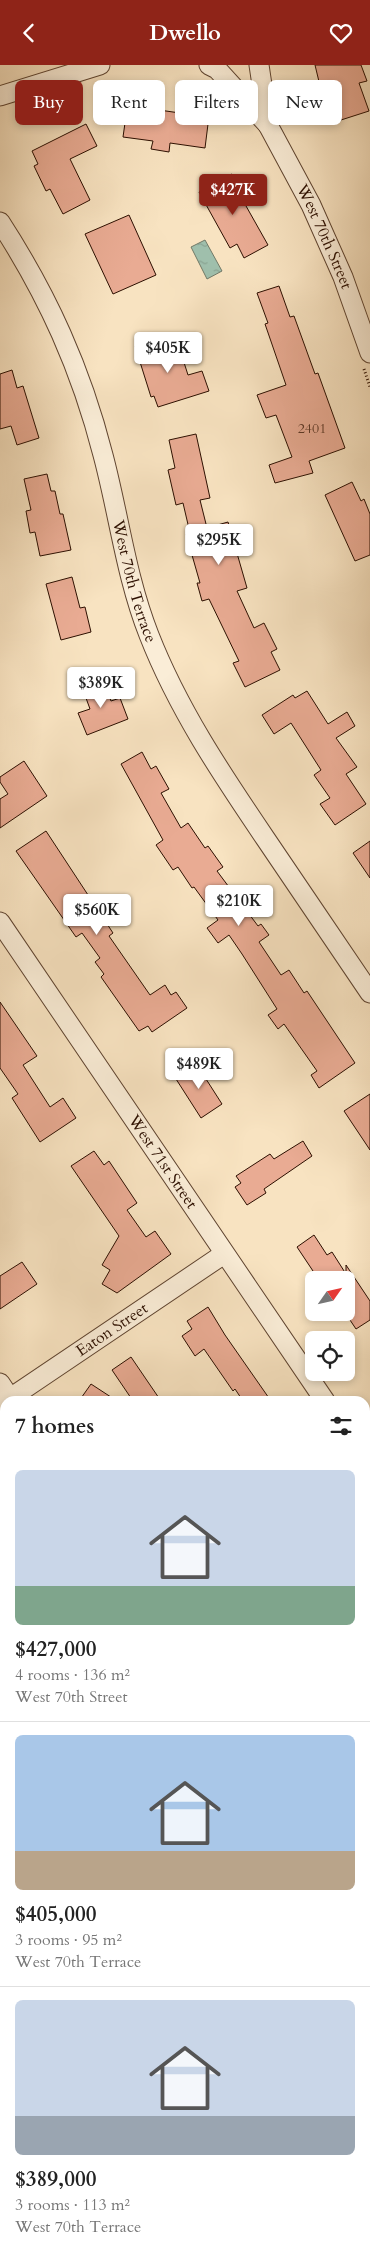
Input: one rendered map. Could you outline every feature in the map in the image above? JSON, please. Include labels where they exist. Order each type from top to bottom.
[{"type":"street","points":[[0,96],[100,65]]},
{"type":"street","name":"West 70th Street","points":[[208,65],[216,69],[268,125],[311,205],[343,277],[370,353]]},
{"type":"street","name":"West 70th Street","points":[[259,65],[268,125]]},
{"type":"street","name":"West 70th Terrace","points":[[0,222],[25,260],[59,324],[87,394],[104,457],[131,580],[149,635],[180,706],[221,774],[370,993]]},
{"type":"street","name":"West 71st Street","points":[[0,922],[322,1396]]},
{"type":"street","name":"Eaton Street","points":[[8,1396],[224,1254]]},
{"type":"water","points":[[205,240],[222,271],[207,279],[191,247]]},
{"type":"building","points":[[315,65],[361,65],[367,81],[359,83],[369,111],[342,120],[342,80],[319,80]]},
{"type":"building","points":[[165,111],[175,112],[175,125],[208,125],[205,148],[170,143],[169,152],[151,149],[153,141],[123,137],[125,125],[165,125]]},
{"type":"building","points":[[86,124],[97,146],[70,159],[90,200],[63,214],[50,189],[46,191],[34,166],[38,164],[32,151]]},
{"type":"building","points":[[232,174],[240,189],[237,190],[268,245],[244,258],[237,244],[230,248],[199,192]]},
{"type":"building","points":[[129,215],[156,275],[113,294],[85,234]]},
{"type":"building","points":[[279,286],[290,317],[294,316],[315,374],[318,373],[345,448],[309,461],[313,473],[275,483],[269,465],[292,457],[276,415],[266,418],[257,395],[286,385],[265,324],[268,323],[257,293]]},
{"type":"building","points":[[164,337],[169,354],[181,353],[188,375],[202,371],[209,391],[158,407],[154,396],[151,397],[135,346]]},
{"type":"building","points":[[12,370],[17,388],[23,386],[39,438],[17,445],[11,426],[0,429],[0,374]]},
{"type":"building","points":[[196,434],[210,498],[200,500],[207,528],[228,522],[247,588],[237,591],[254,628],[264,623],[277,649],[271,652],[280,670],[245,687],[233,663],[239,661],[209,599],[202,601],[197,583],[200,583],[186,534],[190,533],[183,503],[176,505],[168,470],[175,468],[169,440]]},
{"type":"building","points":[[47,474],[51,491],[55,491],[60,514],[63,514],[71,550],[40,556],[35,532],[30,533],[26,511],[31,510],[24,479]]},
{"type":"building","points":[[352,482],[361,501],[364,499],[370,514],[370,555],[355,561],[325,495]]},
{"type":"building","points":[[72,577],[80,608],[85,607],[91,632],[61,640],[46,584]]},
{"type":"building","points":[[102,679],[111,701],[120,698],[128,719],[87,735],[78,713],[90,709],[82,687]]},
{"type":"building","points":[[307,691],[328,724],[347,712],[355,726],[336,738],[357,767],[346,774],[366,804],[335,825],[320,804],[330,798],[314,775],[321,770],[291,723],[274,734],[262,715],[293,695],[295,698]]},
{"type":"building","points":[[142,752],[151,769],[156,766],[169,789],[161,793],[181,828],[188,823],[205,848],[208,846],[223,867],[217,871],[258,926],[261,924],[269,935],[259,942],[281,975],[289,970],[304,993],[307,991],[355,1063],[319,1088],[311,1075],[317,1071],[284,1024],[278,1029],[268,1015],[277,1009],[242,954],[229,935],[218,943],[207,928],[218,920],[178,867],[173,870],[156,845],[163,840],[121,764]]},
{"type":"building","points":[[24,761],[47,796],[0,828],[0,799],[8,794],[0,782],[0,777]]},
{"type":"building","points":[[46,831],[113,933],[109,936],[150,995],[165,985],[171,995],[176,992],[187,1008],[152,1032],[148,1026],[139,1031],[101,977],[104,974],[95,962],[100,958],[82,933],[76,937],[16,851]]},
{"type":"building","points":[[370,841],[370,878],[353,853]]},
{"type":"building","points":[[0,1002],[37,1056],[23,1065],[50,1107],[63,1098],[76,1118],[40,1142],[12,1098],[18,1094],[0,1068]]},
{"type":"building","points":[[202,1062],[211,1076],[206,1079],[222,1104],[201,1118],[176,1079]]},
{"type":"building","points":[[370,1094],[370,1150],[344,1111]]},
{"type":"building","points":[[303,1141],[312,1156],[264,1189],[266,1193],[247,1205],[235,1187],[241,1183],[236,1176],[270,1154],[274,1159]]},
{"type":"building","points":[[94,1151],[104,1165],[109,1161],[137,1203],[127,1210],[146,1237],[155,1231],[171,1254],[117,1293],[102,1284],[110,1270],[102,1265],[119,1236],[71,1166]]},
{"type":"building","points":[[314,1235],[327,1255],[332,1252],[344,1271],[313,1271],[297,1247]]},
{"type":"building","points":[[22,1262],[37,1284],[0,1309],[0,1276]]},
{"type":"building","points":[[355,1278],[370,1301],[370,1320],[356,1329],[351,1321],[355,1321]]},
{"type":"building","points":[[208,1307],[268,1396],[240,1396],[235,1389],[233,1391],[204,1349],[195,1356],[182,1336],[192,1329],[187,1321]]},
{"type":"building","points":[[131,1357],[158,1396],[130,1396],[112,1370]]},
{"type":"building","points":[[91,1384],[109,1396],[83,1396]]}]
